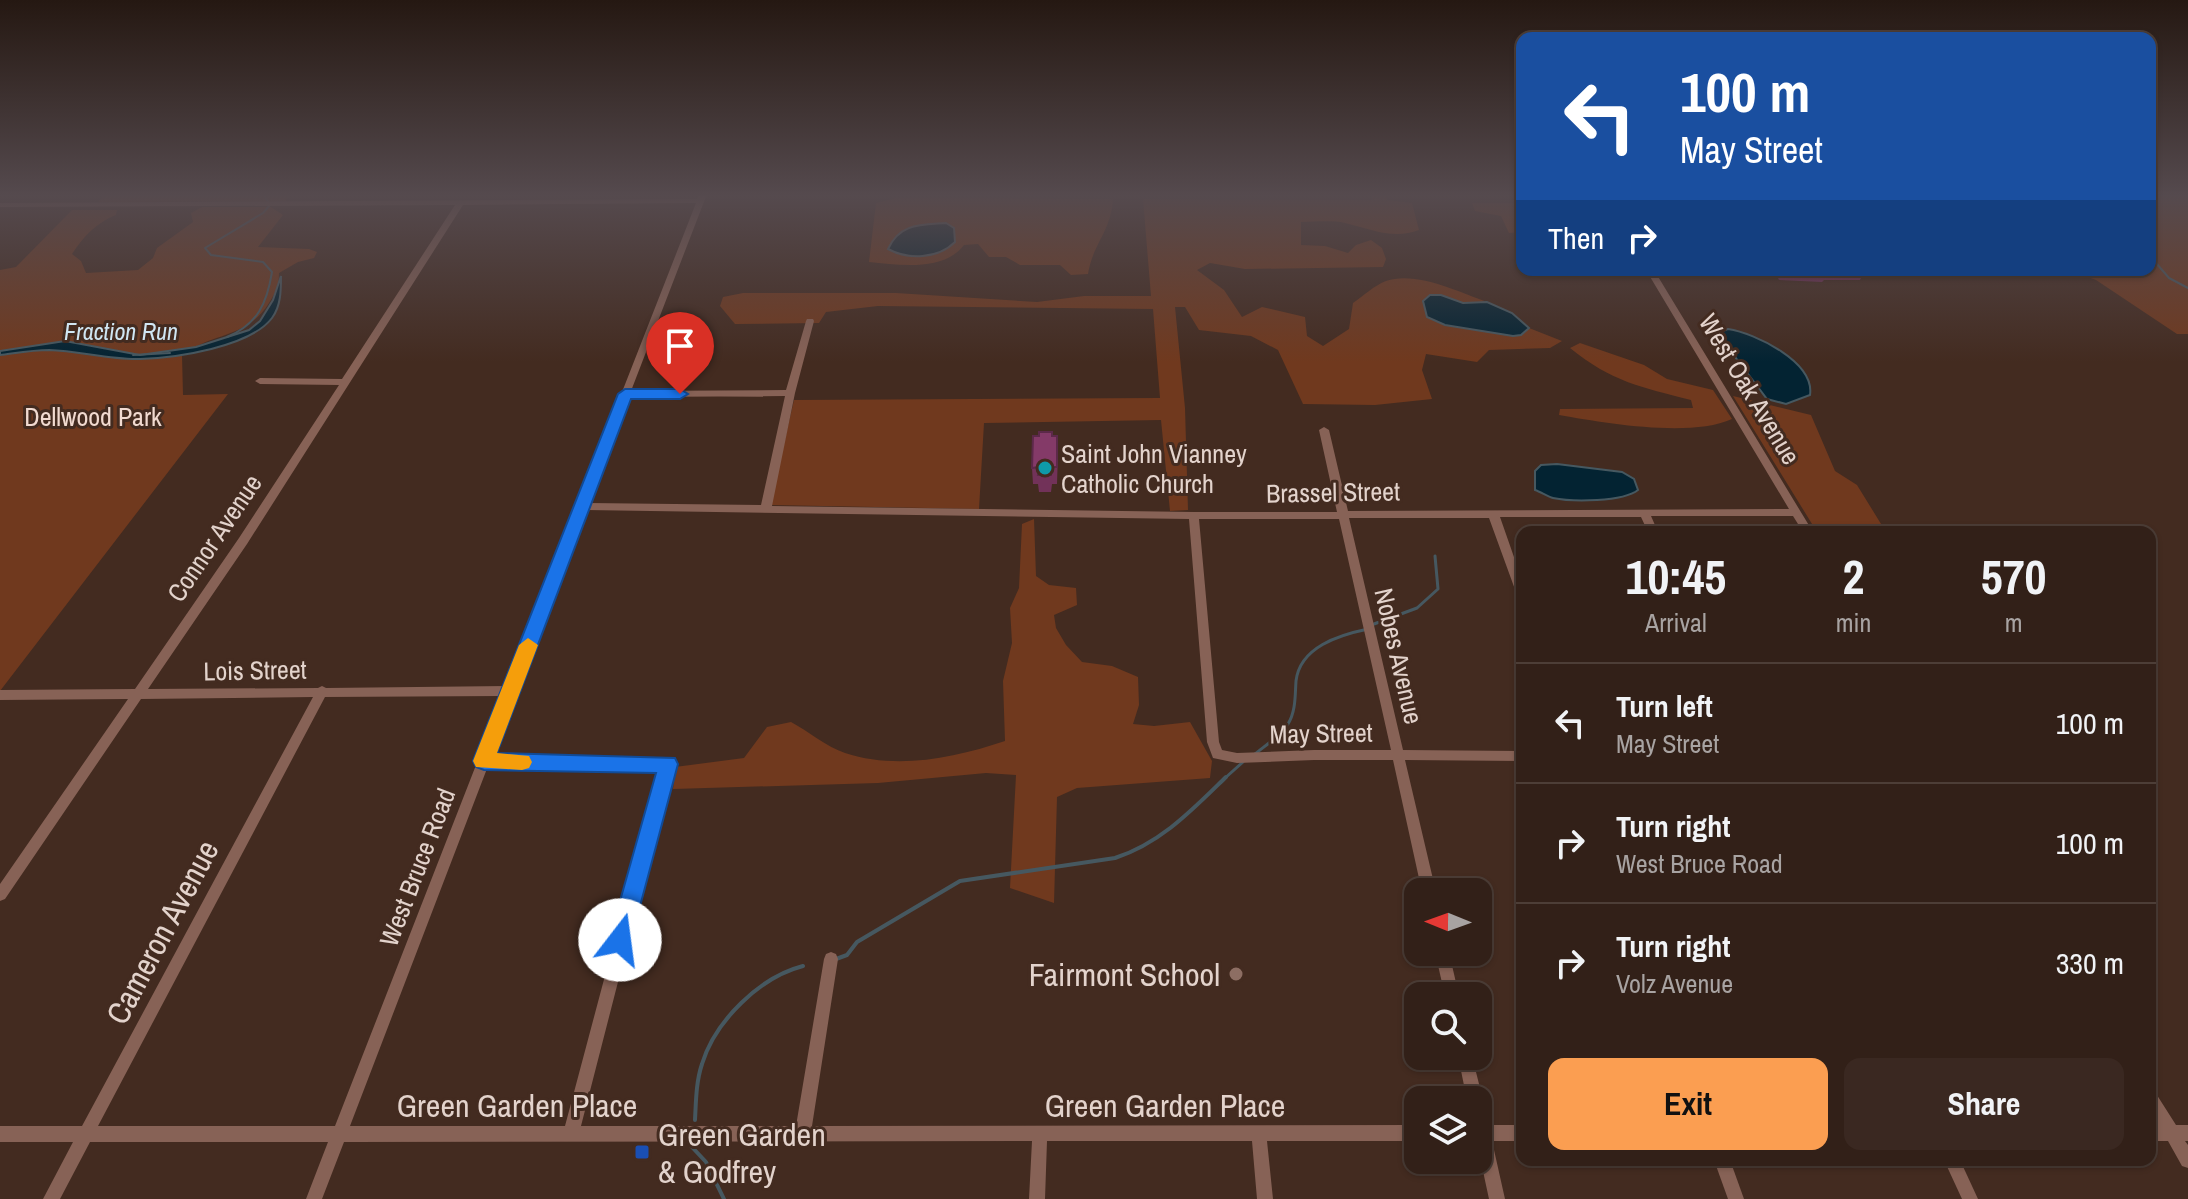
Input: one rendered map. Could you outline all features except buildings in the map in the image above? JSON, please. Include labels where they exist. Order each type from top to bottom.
[{"type":"street","name":"Connor Avenue","points":[[0,895],[134,695],[235,553],[430,250]]},
{"type":"street","name":"West Bruce Road","points":[[314,1199],[681,250]]},
{"type":"street","name":"West Oak Avenue","points":[[1654,276],[1804,526]]},
{"type":"street","points":[[766,508],[790,393],[810,321]]},
{"type":"street","points":[[260,381],[345,382]]},
{"type":"street","points":[[625,394],[790,393]]},
{"type":"street","name":"Nobes Avenue","points":[[1324,430],[1426,878]]},
{"type":"street","name":"Brassel Street","points":[[582,506],[1194,516],[1796,512]]},
{"type":"street","points":[[1493,513],[1516,578]]},
{"type":"street","points":[[1645,514],[1650,526]]},
{"type":"street","name":"May Street","points":[[1194,516],[1213,742],[1217,754],[1237,758],[1516,756]]},
{"type":"street","name":"Cameron Avenue","points":[[51,1199],[322,691]]},
{"type":"street","name":"Lois Street","points":[[0,695],[511,691]]},
{"type":"street","points":[[484,761],[668,764],[571,1133]]},
{"type":"street","points":[[803,1133],[831,959]]},
{"type":"street","points":[[2156,1104],[2180,1133],[2188,1160]]},
{"type":"street","points":[[1037,1199],[1040,1133]]},
{"type":"street","points":[[1259,1133],[1265,1199]]},
{"type":"street","name":"Green Garden Place","points":[[0,1134],[1404,1133]]},
{"type":"street","points":[[1492,1133],[1516,1133]]},
{"type":"street","points":[[2156,1133],[2180,1133]]},
{"type":"street","points":[[1724,1166],[1736,1199]]},
{"type":"street","points":[[1955,1166],[1970,1199]]},
{"type":"street","points":[[1491,1174],[1497,1199]]},
{"type":"green space","name":"Dellwood Park","points":[[33,250],[75,250],[72,254],[81,261],[86,273],[138,270],[153,258],[156,250],[317,252],[314,258],[298,262],[279,273],[274,296],[250,323],[182,355],[183,395],[228,394],[0,691],[0,270],[16,267]]},
{"type":"green space","points":[[870,250],[959,250],[945,259],[920,265],[869,262]]},
{"type":"green space","points":[[983,250],[1096,250],[1088,274],[1071,275],[1060,265],[1020,265],[1006,257],[989,257]]},
{"type":"green space","points":[[1147,250],[1338,250],[1348,253],[1351,250],[1383,250],[1386,259],[1383,267],[1245,269],[1210,263],[1197,270],[1224,290],[1242,317],[1262,307],[1305,317],[1307,336],[1323,346],[1349,329],[1353,303],[1382,283],[1398,279],[1437,284],[1487,302],[1452,300],[1427,317],[1445,325],[1513,336],[1521,335],[1529,328],[1562,341],[1550,348],[1489,350],[1477,362],[1426,354],[1422,370],[1432,399],[1375,405],[1303,404],[1278,350],[1251,336],[1199,330],[1185,307],[1175,307],[1185,408],[1188,510],[1170,511],[1161,420],[984,423],[979,509],[770,505],[794,400],[1160,398],[1153,309],[878,306],[826,312],[819,323],[735,324],[720,306],[723,297],[743,293],[896,293],[1037,302],[1084,296],[1151,296]]},
{"type":"green space","points":[[2156,250],[2188,250],[2188,334],[2177,334],[2085,276],[2156,276]]},
{"type":"green space","points":[[1580,343],[1644,365],[1667,379],[1713,390],[1732,419],[1694,428],[1671,428],[1623,425],[1559,415],[1560,409],[1693,408],[1691,400],[1642,387],[1600,369],[1570,348]]},
{"type":"green space","points":[[1733,396],[1811,415],[1835,471],[1857,485],[1882,526],[1813,526]]},
{"type":"green space","points":[[1034,519],[1036,576],[1049,585],[1076,588],[1077,605],[1054,615],[1056,628],[1066,645],[1082,662],[1112,666],[1138,677],[1139,705],[1133,724],[1154,726],[1190,722],[1212,761],[1210,778],[1077,788],[1057,797],[1054,903],[1010,888],[1016,775],[986,773],[878,783],[673,789],[675,767],[744,758],[767,727],[791,722],[845,753],[885,761],[946,757],[1005,741],[1003,681],[1012,643],[1010,608],[1019,588],[1022,524]]},
{"type":"water","points":[[890,250],[944,250],[923,256]]},
{"type":"water","points":[[281,276],[279,303],[272,318],[247,336],[211,349],[140,359],[49,350],[0,355],[0,351],[65,341],[140,355],[196,347],[249,330],[260,321],[273,300]]},
{"type":"water","points":[[1430,295],[1441,295],[1463,303],[1487,302],[1512,313],[1529,328],[1521,335],[1513,336],[1445,325],[1427,317],[1423,301]]},
{"type":"water","points":[[1728,329],[1753,336],[1781,351],[1803,371],[1810,395],[1786,404],[1767,399],[1717,333]]},
{"type":"water","points":[[1541,465],[1622,472],[1634,479],[1638,490],[1610,499],[1572,500],[1553,498],[1535,490],[1535,471]]},
{"type":"waterway","name":"Fraction Run","points":[[207,250],[211,255],[263,262],[272,272],[264,303],[254,319],[227,337]]},
{"type":"waterway","points":[[2156,263],[2169,278],[2188,288]]},
{"type":"waterway","name":"Fraction Run","points":[[133,355],[170,353]]},
{"type":"waterway","points":[[1374,624],[1417,608],[1438,589],[1435,556]]},
{"type":"waterway","points":[[1255,754],[1277,736],[1291,719],[1296,681],[1305,659],[1323,644],[1368,629]]},
{"type":"waterway","points":[[1224,779],[1243,762]]},
{"type":"waterway","points":[[836,959],[847,955],[857,942],[960,881],[1115,858],[1132,852],[1175,824],[1226,777]]},
{"type":"waterway","points":[[695,1120],[700,1071],[717,1032],[741,1003],[756,991],[771,980],[803,966]]},
{"type":"waterway","points":[[691,1146],[706,1162],[724,1199]]},
{"type":"slow traffic","points":[[522,762],[484,761],[528,645]]},
{"type":"place","name":"Saint John Vianney Catholic Church","points":[[1045,468]]},
{"type":"place","name":"Fairmont School","points":[[1236,974]]},
{"type":"place","name":"Green Garden & Godfrey","points":[[642,1152]]},
{"type":"route","points":[[620,940],[668,764],[484,761],[625,394],[680,394]]}]
